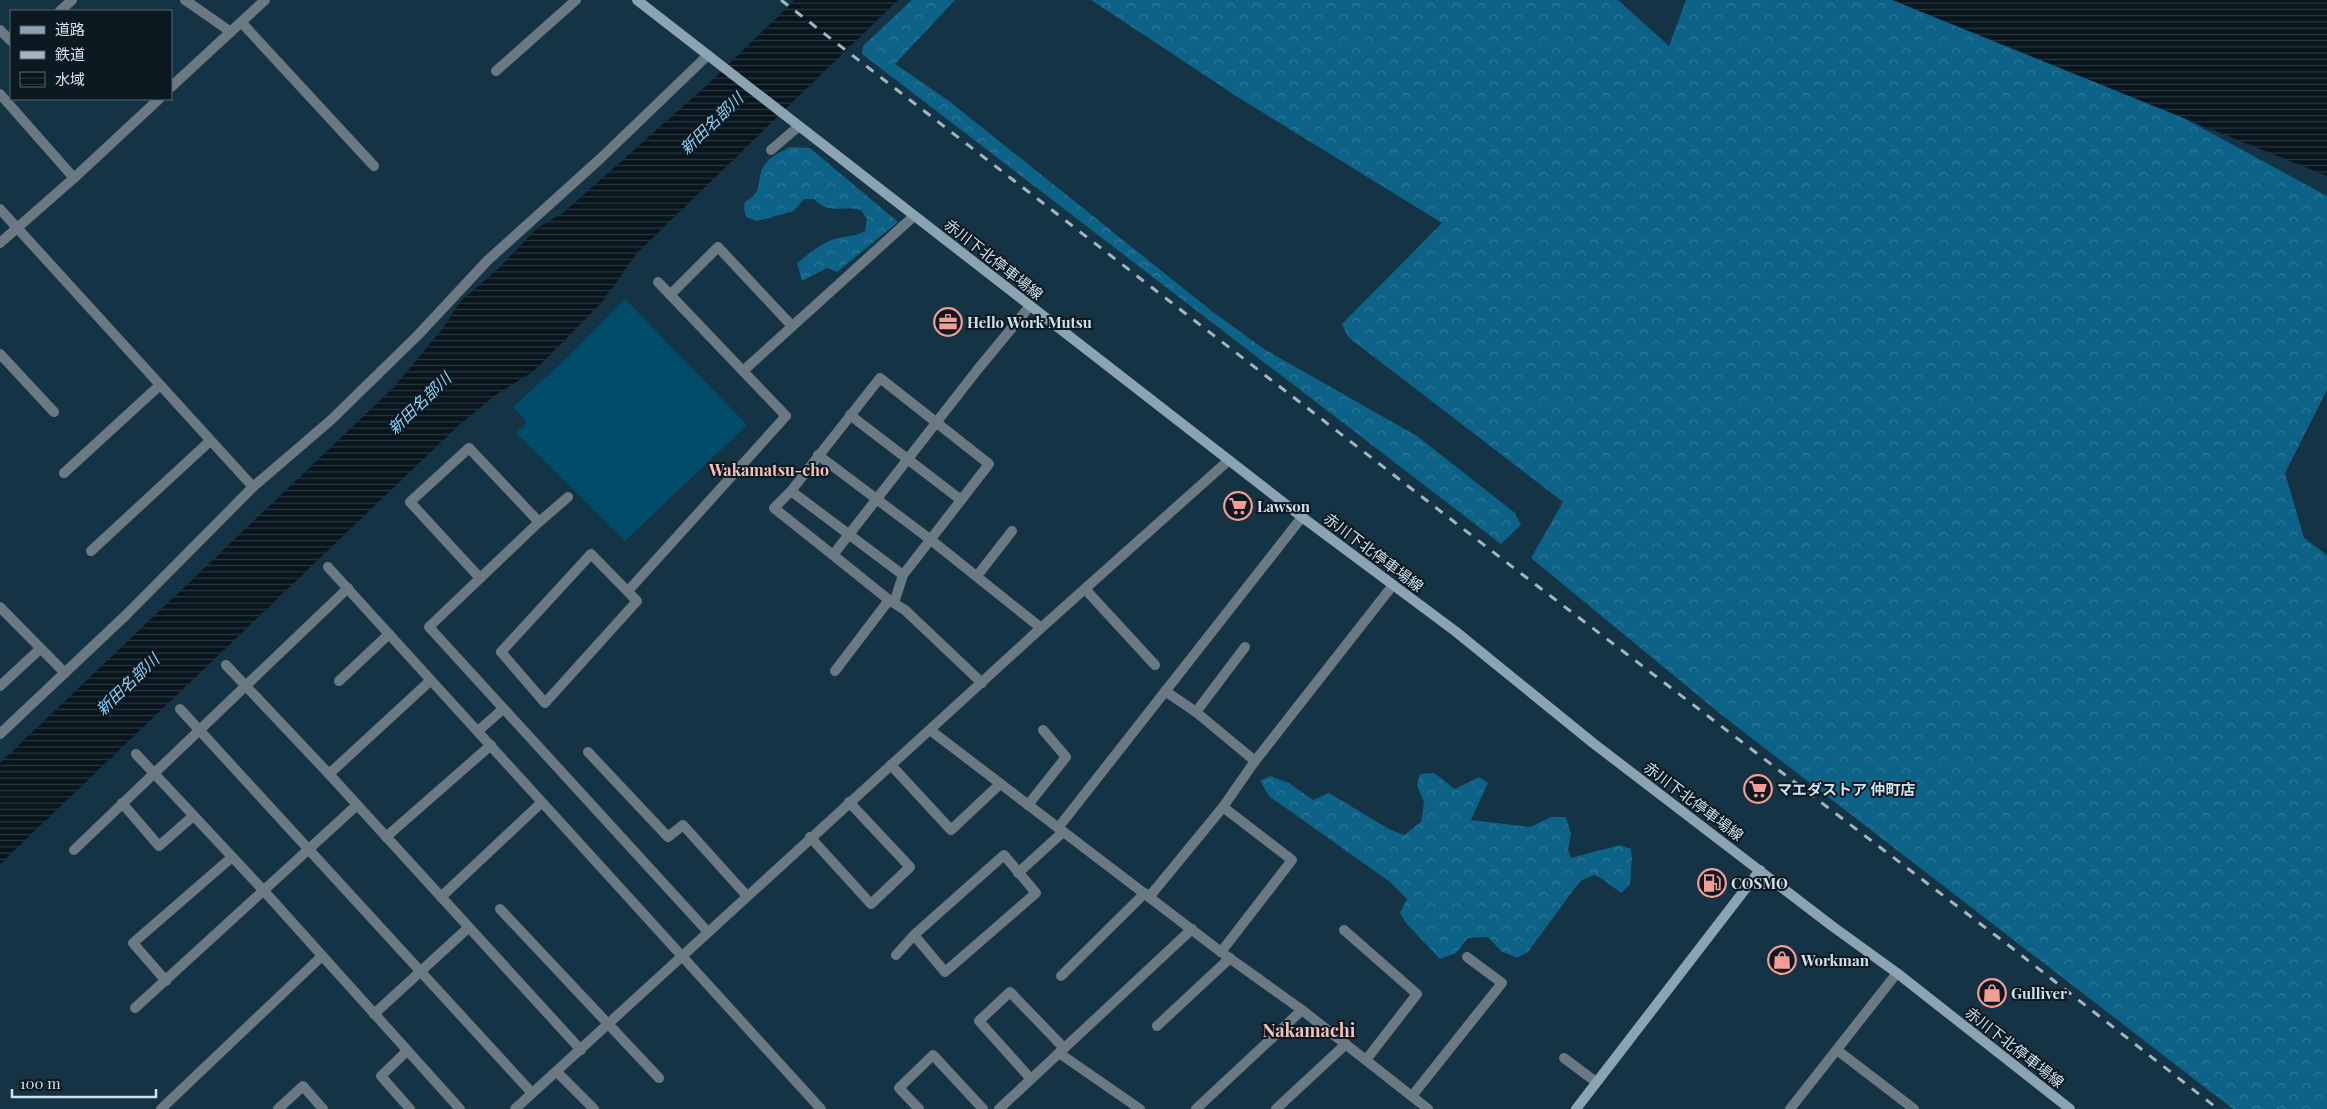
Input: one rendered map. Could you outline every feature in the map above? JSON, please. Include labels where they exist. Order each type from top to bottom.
[{"type":"main road","name":"赤川下北停車場線","points":[[637,0],[1302,518],[1455,630],[1594,743],[1897,973],[2070,1109]]},
{"type":"main road","points":[[1576,1109],[1760,870]]},
{"type":"street","points":[[61,10],[72,0]]},
{"type":"street","points":[[185,0],[231,32]]},
{"type":"street","points":[[172,86],[265,0]]},
{"type":"street","points":[[496,71],[576,0]]},
{"type":"street","points":[[241,22],[374,166]]},
{"type":"street","points":[[0,30],[10,40]]},
{"type":"street","points":[[0,734],[65,673],[253,487],[332,420],[418,335],[488,260],[710,57]]},
{"type":"street","points":[[0,94],[74,178]]},
{"type":"street","points":[[0,243],[158,100]]},
{"type":"street","points":[[771,150],[799,126]]},
{"type":"street","points":[[0,209],[253,487]]},
{"type":"street","points":[[743,371],[914,216]]},
{"type":"street","points":[[670,294],[718,247],[792,326]]},
{"type":"street","points":[[628,591],[786,416],[658,282]]},
{"type":"street","points":[[834,555],[907,459],[1030,306]]},
{"type":"street","points":[[0,354],[54,412]]},
{"type":"street","points":[[835,671],[892,601],[903,575],[989,464],[880,378],[791,491],[774,508],[892,601],[905,610],[982,683]]},
{"type":"street","points":[[64,474],[160,385]]},
{"type":"street","points":[[850,415],[961,500]]},
{"type":"street","points":[[91,551],[210,441]]},
{"type":"street","points":[[480,578],[410,502],[469,448],[539,522]]},
{"type":"street","points":[[818,455],[931,540],[1041,628]]},
{"type":"street","points":[[515,1109],[810,837],[1229,460]]},
{"type":"street","points":[[791,491],[903,575]]},
{"type":"street","points":[[568,497],[539,522],[429,627],[708,932]]},
{"type":"street","points":[[1018,873],[1060,830],[1165,691],[1302,518]]},
{"type":"street","points":[[976,576],[1012,531]]},
{"type":"street","points":[[591,554],[628,591],[637,601],[545,703],[502,652],[591,554]]},
{"type":"street","points":[[328,566],[430,681],[478,731],[821,1109]]},
{"type":"street","points":[[1061,976],[1148,895],[1223,807],[1255,761],[1393,585]]},
{"type":"street","points":[[74,850],[153,772],[348,588]]},
{"type":"street","points":[[1085,589],[1155,665]]},
{"type":"street","points":[[0,607],[65,673]]},
{"type":"street","points":[[339,681],[389,634]]},
{"type":"street","points":[[1196,712],[1245,647]]},
{"type":"street","points":[[0,686],[40,649]]},
{"type":"street","points":[[226,665],[329,774],[581,1050]]},
{"type":"street","points":[[329,774],[430,681]]},
{"type":"street","points":[[1165,691],[1196,712],[1255,761]]},
{"type":"street","points":[[180,709],[532,1093]]},
{"type":"street","points":[[478,731],[503,709]]},
{"type":"street","points":[[930,730],[1028,806],[1302,1010],[1428,1109]]},
{"type":"street","points":[[1028,806],[1066,757],[1043,730]]},
{"type":"street","points":[[386,837],[490,745]]},
{"type":"street","points":[[588,752],[668,837],[683,825],[747,896]]},
{"type":"street","points":[[136,754],[192,817],[264,891],[460,1109]]},
{"type":"street","points":[[891,764],[951,830],[1000,784]]},
{"type":"street","points":[[441,897],[541,802]]},
{"type":"street","points":[[810,837],[871,904],[910,867],[849,802]]},
{"type":"street","points":[[122,803],[159,846],[192,817]]},
{"type":"street","points":[[135,1008],[357,806]]},
{"type":"street","points":[[1157,1026],[1226,955],[1292,860],[1223,807]]},
{"type":"street","points":[[896,955],[914,935],[1004,855],[1036,893],[945,972],[914,935]]},
{"type":"street","points":[[166,981],[133,943],[231,858]]},
{"type":"street","points":[[500,908],[659,1078]]},
{"type":"street","points":[[374,1014],[468,928]]},
{"type":"street","points":[[999,1109],[1192,929]]},
{"type":"street","points":[[1344,930],[1417,994],[1366,1060]]},
{"type":"street","points":[[161,1109],[322,956]]},
{"type":"street","points":[[1412,1096],[1502,983],[1467,957]]},
{"type":"street","points":[[1790,1109],[1897,973]]},
{"type":"street","points":[[1031,1079],[979,1021],[1010,992],[1062,1051],[1140,1109]]},
{"type":"street","points":[[1196,1109],[1302,1010]]},
{"type":"street","points":[[1276,1109],[1346,1044]]},
{"type":"street","points":[[1837,1050],[1914,1109]]},
{"type":"street","points":[[407,1051],[381,1076],[410,1109]]},
{"type":"street","points":[[919,1109],[899,1088],[933,1055],[983,1109]]},
{"type":"street","points":[[1564,1058],[1596,1082]]},
{"type":"street","points":[[557,1072],[594,1109]]},
{"type":"street","points":[[278,1109],[303,1086],[323,1109]]},
{"type":"green space","points":[[912,0],[955,0],[895,64],[949,101],[1213,312],[1264,349],[1417,436],[1515,513],[1521,525],[1501,544],[862,54],[863,46]]},
{"type":"green space","points":[[1091,0],[1618,0],[1669,46],[1686,0],[1900,0],[2071,57],[2327,196],[2327,390],[2285,473],[2304,538],[2327,555],[2327,1109],[2233,1109],[1723,716],[1531,558],[1563,502],[1348,337],[1342,324],[1442,223],[1236,96]]},
{"type":"green space","points":[[790,147],[810,148],[898,222],[837,272],[827,268],[802,281],[797,263],[827,242],[865,231],[867,219],[861,210],[824,207],[814,199],[804,199],[794,211],[757,221],[746,217],[745,202],[757,191],[764,165],[774,156]]},
{"type":"green space","points":[[1434,773],[1455,789],[1479,777],[1488,783],[1471,820],[1530,827],[1551,817],[1566,817],[1571,834],[1568,850],[1571,858],[1620,845],[1631,849],[1630,884],[1621,893],[1594,875],[1580,881],[1528,952],[1517,958],[1501,951],[1488,937],[1468,938],[1456,953],[1440,959],[1406,923],[1400,913],[1407,899],[1390,882],[1269,796],[1260,781],[1270,776],[1289,783],[1313,800],[1329,793],[1389,829],[1404,835],[1421,822],[1424,802],[1417,785],[1420,774]]},
{"type":"shaded area","points":[[625,299],[747,425],[625,541],[516,433],[527,422],[513,407],[568,357]]},
{"type":"water","name":"新田名部川","points":[[795,0],[898,0],[637,253],[602,302],[534,371],[494,396],[458,426],[0,864],[0,763],[394,387],[442,329],[460,302],[501,266],[537,228],[563,213],[706,86]]},
{"type":"water","points":[[1892,0],[2327,0],[2327,176]]},
{"type":"railway","points":[[781,0],[1506,562],[2012,948],[2218,1109]]},
{"type":"place","name":"Hello Work Mutsu","points":[[948,322]]},
{"type":"place","name":"Lawson","points":[[1238,506]]},
{"type":"place","name":"マエダストア 仲町店","points":[[1758,789]]},
{"type":"place","name":"COSMO","points":[[1712,883]]},
{"type":"place","name":"Workman","points":[[1782,960]]},
{"type":"place","name":"Gulliver","points":[[1992,993]]},
{"type":"district","name":"Wakamatsu-cho","points":[[769,469]]},
{"type":"district","name":"Nakamachi","points":[[1309,1030]]}]
